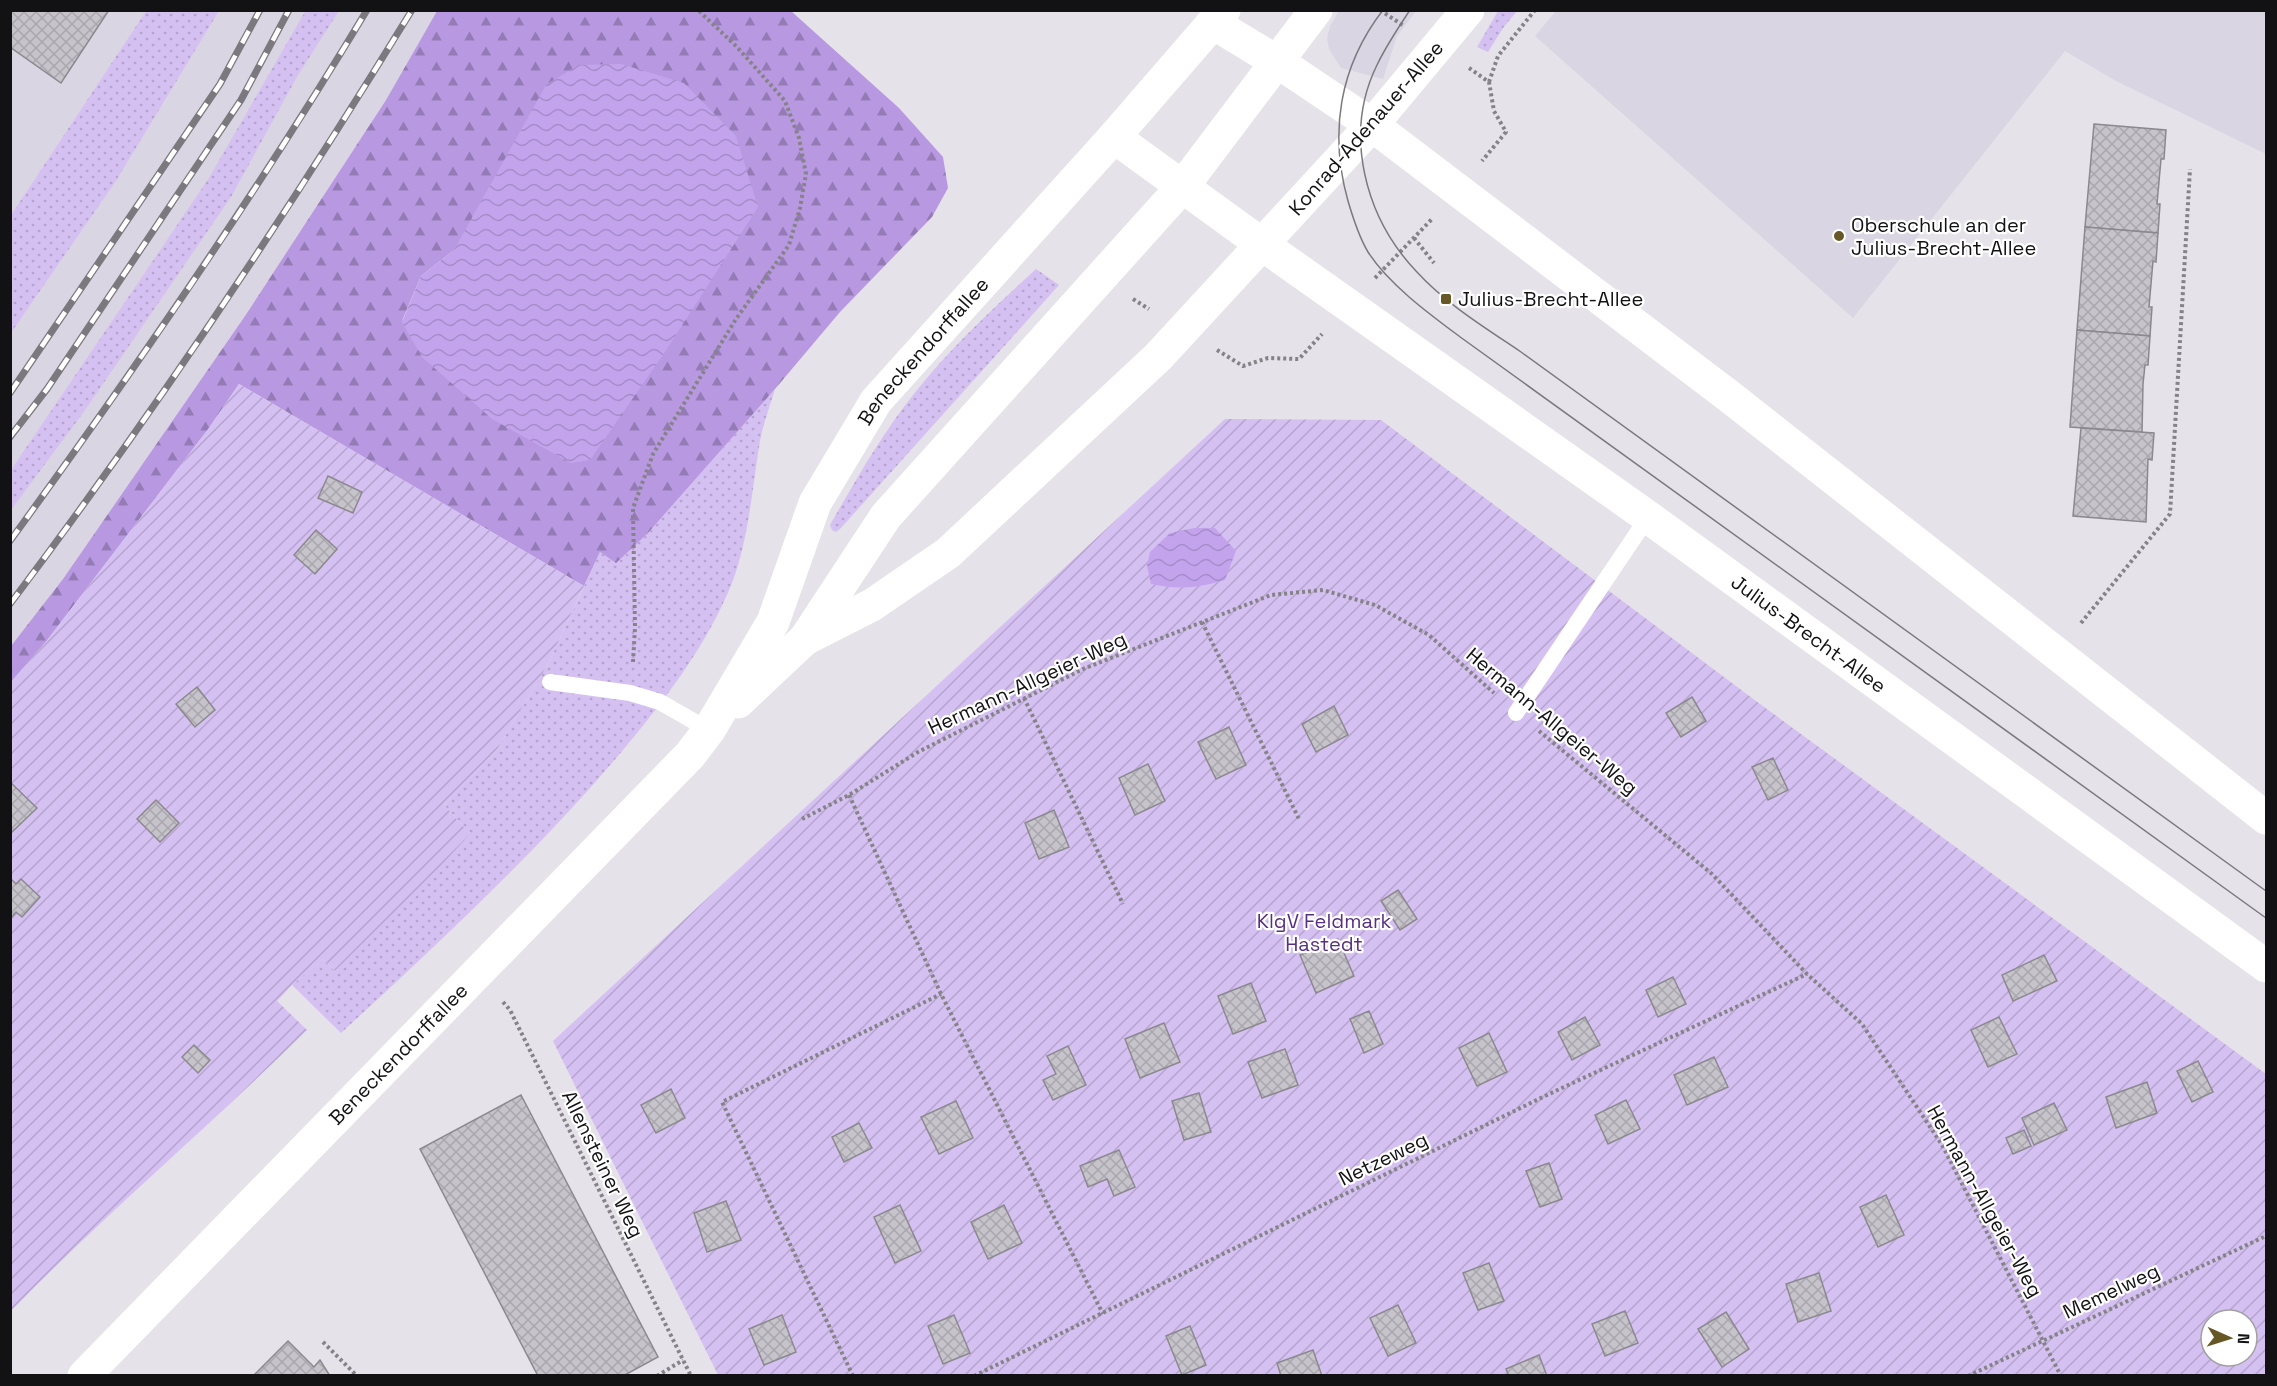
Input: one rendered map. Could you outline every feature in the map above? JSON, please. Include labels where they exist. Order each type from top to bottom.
[{"type":"street","points":[[1279,62],[1316,10]]},
{"type":"street","name":"Konrad-Adenauer-Allee","points":[[1263,245],[1372,125],[1468,10]]},
{"type":"street","points":[[1218,16],[1279,62],[1372,125],[1739,404],[2266,818]]},
{"type":"street","name":"Beneckendorffallee","points":[[84,1376],[690,755],[708,730],[773,622],[815,503],[876,401],[1114,136],[1218,16]]},
{"type":"street","name":"Beneckendorffallee","points":[[708,730],[806,639],[886,516],[1183,186],[1279,62]]},
{"type":"street","name":"Julius-Brecht-Allee","points":[[1114,136],[1263,245],[1648,517],[2266,966]]},
{"type":"street","name":"Beneckendorffallee","points":[[806,639],[872,605],[948,554],[1158,357],[1263,245]]},
{"type":"lane","points":[[1516,713],[1648,517]]},
{"type":"lane","points":[[550,682],[630,693],[660,702],[708,730]]},
{"type":"path","points":[[630,693],[635,628],[633,508],[653,454],[736,319],[789,245],[800,208],[806,174],[799,138],[785,101],[737,47],[698,10]]},
{"type":"path","points":[[1183,330],[1243,366],[1268,358],[1299,359],[1458,191],[1506,132],[1494,111],[1489,82],[1498,56],[1534,10]]},
{"type":"path","points":[[1438,46],[1489,82]]},
{"type":"path","points":[[2056,654],[2170,514],[2190,169]]},
{"type":"path","points":[[1414,238],[1434,263]]},
{"type":"path","name":"Hermann-Allgeier-Weg","points":[[802,819],[849,795],[918,752],[1083,669],[1271,595],[1323,590],[1375,605],[1429,635],[1516,713],[1712,874],[1807,974],[1862,1024],[1942,1145],[2061,1376]]},
{"type":"path","points":[[1202,622],[1299,819]]},
{"type":"path","points":[[1024,698],[1123,904]]},
{"type":"path","points":[[849,795],[941,994],[1102,1314]]},
{"type":"path","name":"Allensteiner Weg","points":[[477,972],[510,1010],[691,1376]]},
{"type":"path","name":"Netzeweg","points":[[975,1376],[1549,1094],[1807,974]]},
{"type":"path","points":[[853,1376],[722,1102],[941,994]]},
{"type":"path","name":"Memelweg","points":[[1968,1376],[2266,1236]]},
{"type":"path","points":[[323,1342],[357,1376]]},
{"type":"path","points":[[657,1376],[683,1360]]},
{"type":"shaded area","points":[[11,11],[146,11],[11,215]]},
{"type":"shaded area","points":[[219,11],[437,11],[386,100],[245,316],[63,579],[11,646],[11,333],[116,181]]},
{"type":"shaded area","points":[[1339,11],[1416,11],[1397,36],[1383,79],[1341,68],[1329,49],[1327,38],[1330,26]]},
{"type":"shaded area","name":"Oberschule an der Julius-Brecht-Allee","points":[[1556,11],[2266,11],[2266,154],[2116,81],[2065,51],[1853,318],[1535,36]]},
{"type":"green space","points":[[306,10],[339,11],[298,75],[231,197],[83,413],[11,510],[11,470],[209,178]]},
{"type":"green space","points":[[146,11],[219,11],[116,181],[11,333],[11,215]]},
{"type":"green space","points":[[437,11],[791,11],[899,108],[943,157],[948,188],[932,217],[840,312],[648,533],[616,563],[600,552],[584,586],[239,384],[209,428],[45,643],[11,682],[11,646],[63,579],[245,316],[386,100]],"holes":[[[454,250],[402,321],[421,276]]]},
{"type":"green space","points":[[1498,11],[1517,11],[1488,52],[1477,47]]},
{"type":"green space","points":[[1036,269],[1059,285],[840,529],[836,532],[832,530],[830,525],[860,473],[917,390],[959,342]]},
{"type":"green space","points":[[239,384],[584,586],[548,664],[496,751],[444,805],[470,834],[335,971],[323,959],[292,985],[277,1001],[307,1030],[84,1239],[11,1311],[11,682],[45,643],[209,428]]},
{"type":"green space","points":[[775,389],[761,435],[746,531],[738,566],[722,606],[684,671],[623,750],[522,861],[451,931],[341,1033],[292,985],[323,959],[335,971],[470,834],[444,805],[496,751],[548,664],[600,552],[616,562],[648,533]]},
{"type":"green space","name":"KlgV Feldmark Hastedt","points":[[1225,419],[1381,420],[1760,704],[2266,1074],[2266,1375],[718,1375],[553,1041]]},
{"type":"water","points":[[621,64],[684,83],[736,136],[758,207],[665,352],[590,460],[571,463],[492,419],[422,357],[402,322],[421,276],[454,250],[546,85],[578,65]]},
{"type":"water","points":[[1194,528],[1215,528],[1236,551],[1225,580],[1188,587],[1151,584],[1147,566],[1150,552],[1170,533]]},
{"type":"building","points":[[10,10],[109,10],[61,83],[10,47]]},
{"type":"building","points":[[2094,124],[2166,130],[2157,204],[2160,204],[2158,233],[2085,227]]},
{"type":"building","points":[[2085,227],[2158,233],[2149,307],[2152,307],[2150,336],[2077,330]]},
{"type":"building","points":[[2077,330],[2150,336],[2148,365],[2145,365],[2143,384],[2142,432],[2070,427]]},
{"type":"building","points":[[2081,428],[2154,433],[2152,460],[2148,459],[2146,522],[2073,516]]},
{"type":"building","points":[[328,476],[362,492],[353,513],[318,498]]},
{"type":"building","points":[[316,530],[337,549],[315,574],[294,555]]},
{"type":"building","points":[[197,687],[215,710],[195,727],[176,704]]},
{"type":"building","points":[[1692,697],[1706,721],[1681,737],[1666,713]]},
{"type":"building","points":[[1334,706],[1348,735],[1316,752],[1302,724]]},
{"type":"building","points":[[1229,727],[1246,765],[1216,779],[1198,742]]},
{"type":"building","points":[[1773,758],[1788,790],[1768,800],[1752,767]]},
{"type":"building","points":[[1148,764],[1165,801],[1135,815],[1119,778]]},
{"type":"building","points":[[10,782],[37,808],[11,833],[10,833]]},
{"type":"building","points":[[156,800],[179,823],[160,842],[137,819]]},
{"type":"building","points":[[1054,810],[1069,847],[1039,859],[1025,823]]},
{"type":"building","points":[[10,878],[16,884],[21,879],[40,897],[22,917],[16,912],[10,919]]},
{"type":"building","points":[[1398,890],[1417,919],[1400,930],[1381,901]]},
{"type":"building","points":[[1338,939],[1354,976],[1316,993],[1300,955]]},
{"type":"building","points":[[2044,955],[2057,981],[2013,1001],[2002,975]]},
{"type":"building","points":[[1673,977],[1686,1004],[1658,1017],[1646,990]]},
{"type":"building","points":[[1251,983],[1266,1021],[1233,1034],[1218,996]]},
{"type":"building","points":[[1369,1011],[1383,1044],[1364,1053],[1350,1019]]},
{"type":"building","points":[[1585,1017],[1600,1045],[1572,1060],[1558,1032]]},
{"type":"building","points":[[1999,1017],[2017,1054],[1988,1067],[1971,1030]]},
{"type":"building","points":[[1164,1023],[1180,1062],[1140,1078],[1125,1039]]},
{"type":"building","points":[[1489,1033],[1507,1072],[1477,1086],[1459,1048]]},
{"type":"building","points":[[194,1045],[210,1060],[198,1073],[182,1057]]},
{"type":"building","points":[[1068,1046],[1086,1085],[1053,1100],[1043,1080],[1056,1074],[1047,1056]]},
{"type":"building","points":[[1285,1049],[1298,1085],[1262,1098],[1248,1062]]},
{"type":"building","points":[[1714,1057],[1728,1087],[1687,1105],[1674,1075]]},
{"type":"building","points":[[2198,1061],[2213,1092],[2192,1102],[2177,1071]]},
{"type":"building","points":[[2147,1082],[2157,1113],[2116,1128],[2106,1097]]},
{"type":"building","points":[[671,1089],[685,1118],[656,1133],[641,1105]]},
{"type":"building","points":[[1199,1093],[1211,1132],[1184,1140],[1172,1101]]},
{"type":"building","points":[[521,1095],[658,1357],[623,1376],[538,1376],[420,1149]]},
{"type":"building","points":[[1626,1100],[1640,1129],[1608,1144],[1595,1115]]},
{"type":"building","points":[[956,1101],[973,1138],[939,1154],[921,1117]]},
{"type":"building","points":[[2054,1103],[2067,1130],[2034,1145],[2022,1118]]},
{"type":"building","points":[[859,1123],[872,1148],[844,1162],[832,1137]]},
{"type":"building","points":[[2024,1130],[2031,1146],[2013,1154],[2006,1138]]},
{"type":"building","points":[[1119,1150],[1135,1187],[1114,1196],[1107,1179],[1088,1187],[1080,1166]]},
{"type":"building","points":[[1549,1163],[1562,1199],[1540,1207],[1526,1171]]},
{"type":"building","points":[[1886,1195],[1904,1235],[1878,1247],[1860,1207]]},
{"type":"building","points":[[726,1201],[741,1240],[707,1252],[694,1213]]},
{"type":"building","points":[[900,1205],[921,1251],[895,1263],[874,1217]]},
{"type":"building","points":[[1004,1205],[1022,1243],[988,1259],[971,1222]]},
{"type":"building","points":[[1489,1263],[1504,1301],[1478,1310],[1463,1273]]},
{"type":"building","points":[[1819,1273],[1831,1311],[1798,1322],[1786,1284]]},
{"type":"building","points":[[1398,1305],[1416,1343],[1388,1356],[1370,1318]]},
{"type":"building","points":[[1625,1311],[1638,1343],[1605,1356],[1592,1324]]},
{"type":"building","points":[[1726,1312],[1749,1349],[1722,1367],[1698,1329]]},
{"type":"building","points":[[782,1315],[796,1352],[764,1365],[749,1329]]},
{"type":"building","points":[[954,1315],[970,1353],[943,1364],[928,1326]]},
{"type":"building","points":[[1190,1326],[1206,1365],[1182,1375],[1166,1336]]},
{"type":"building","points":[[288,1341],[314,1367],[320,1360],[330,1376],[253,1376]]},
{"type":"building","points":[[1313,1350],[1322,1376],[1281,1376],[1277,1363]]},
{"type":"building","points":[[1539,1355],[1547,1376],[1509,1376],[1506,1369]]},
{"type":"tram line","points":[[1383,10],[1356,54],[1348,78],[1342,101],[1339,150],[1342,176],[1356,227],[1368,252],[1387,276],[1463,339],[2266,918]]},
{"type":"tram line","points":[[1410,10],[1377,65],[1367,91],[1362,119],[1361,146],[1372,200],[1398,249],[1416,271],[1466,314],[2266,891]]},
{"type":"railway","points":[[10,393],[220,84],[260,10]]},
{"type":"railway","points":[[10,437],[47,389],[241,100],[289,10]]},
{"type":"railway","points":[[10,541],[195,279],[283,146],[367,10]]},
{"type":"railway","points":[[10,604],[168,386],[317,162],[412,10]]},
{"type":"place","name":"Oberschule an der Julius-Brecht-Allee","points":[[1839,236]]},
{"type":"place","name":"Julius-Brecht-Allee","points":[[1446,299]]}]
